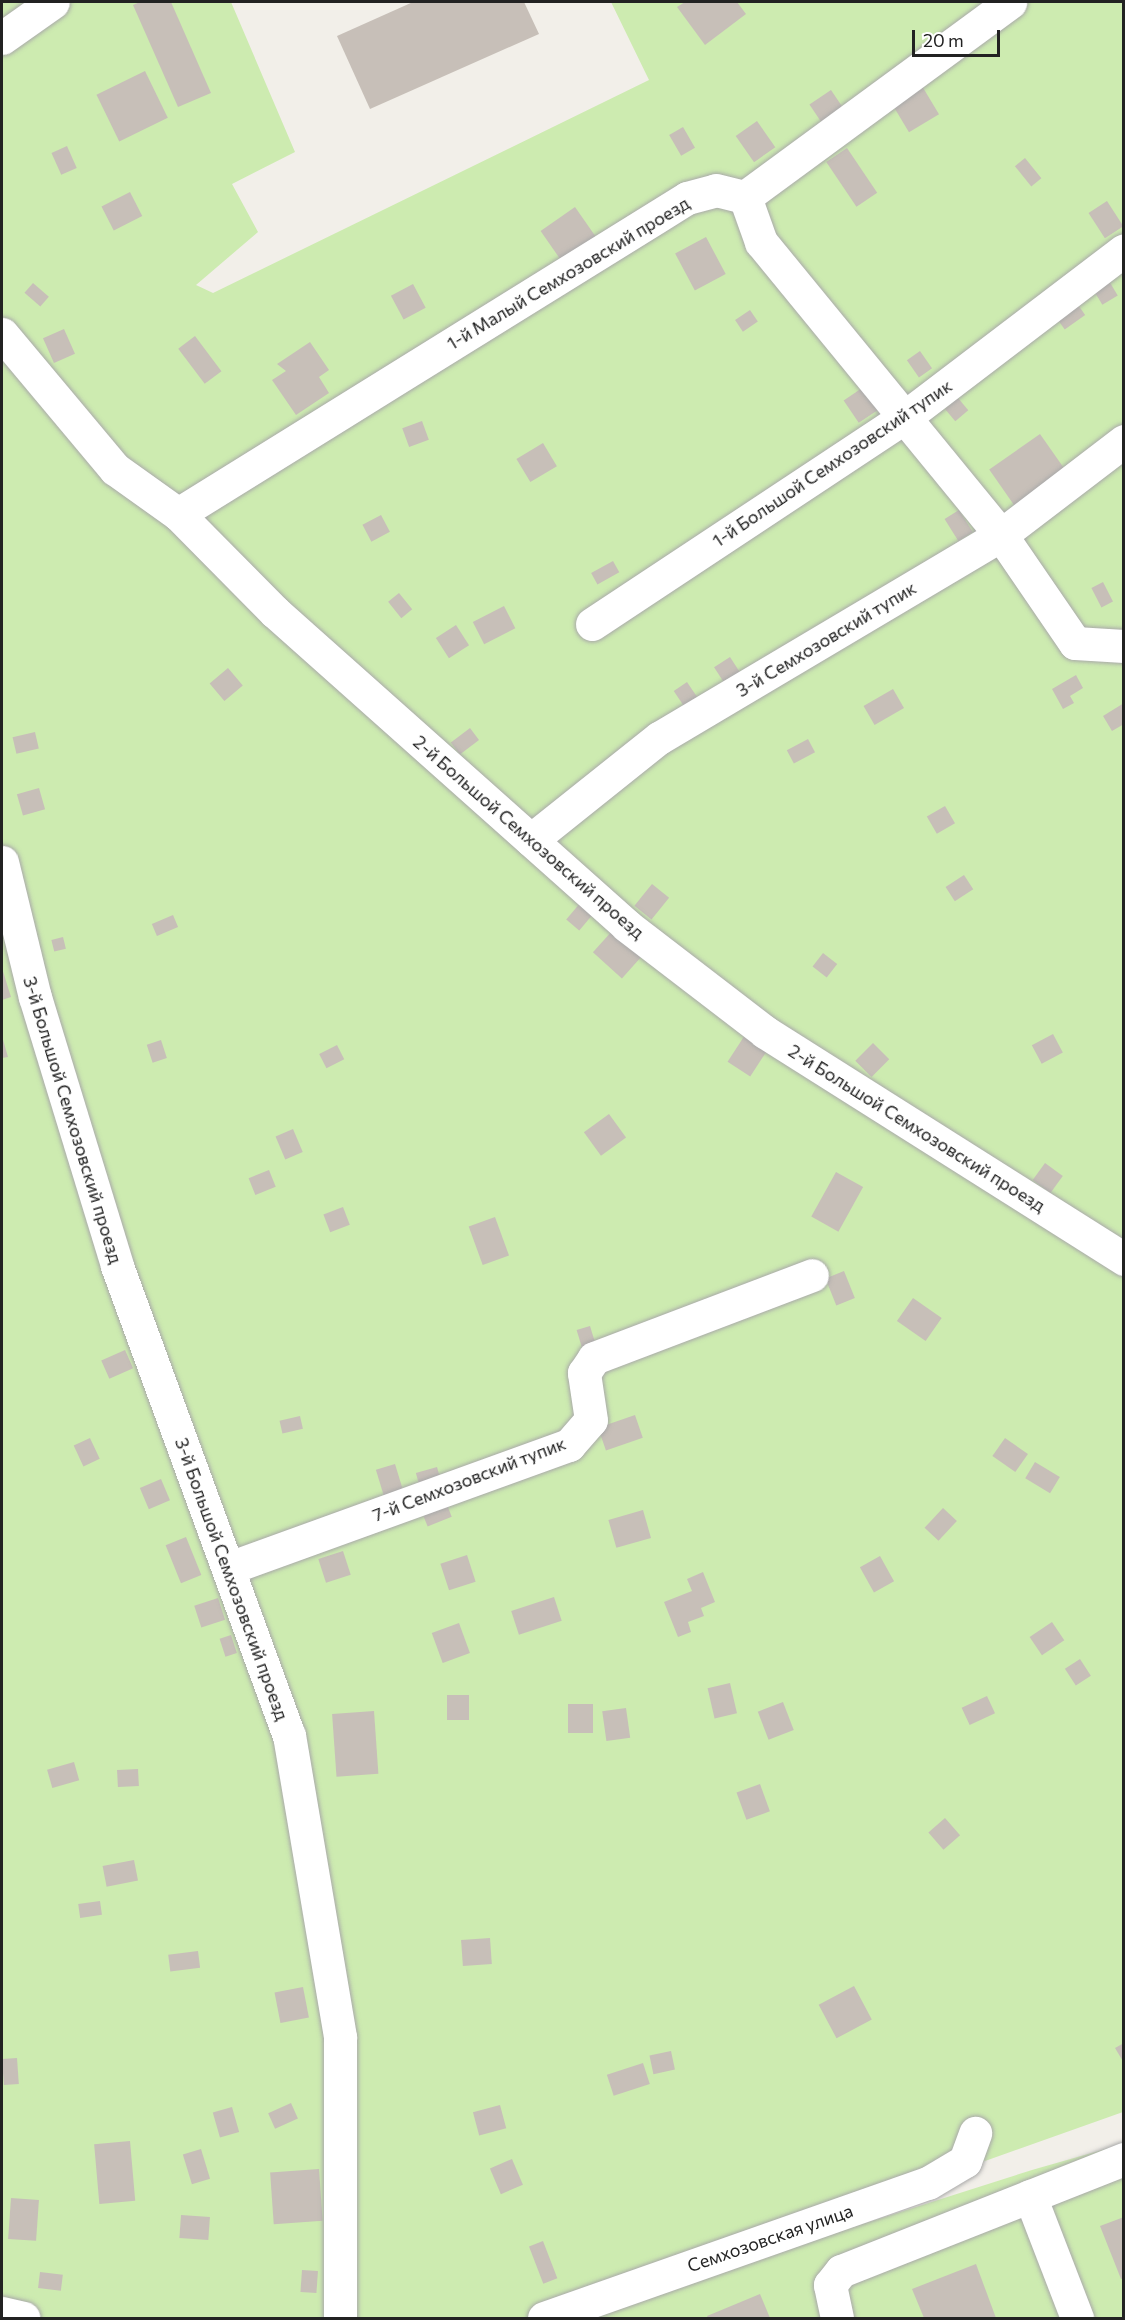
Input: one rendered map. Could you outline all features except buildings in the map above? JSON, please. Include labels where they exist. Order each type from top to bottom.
[{"type":"street","points":[[2,38],[53,2]]},
{"type":"street","points":[[1010,2],[745,197],[761,242],[1000,535],[1076,644],[1124,646]]},
{"type":"street","name":"1-й Малый Семхозовский проезд","points":[[178,514],[687,198],[716,190],[745,197]]},
{"type":"street","name":"1-й Большой Семхозовский тупик","points":[[592,624],[905,417],[1124,250]]},
{"type":"street","name":"2-й Большой Семхозовский проезд","points":[[2,334],[115,469],[178,514],[275,612],[627,926],[765,1032],[1124,1259]]},
{"type":"street","name":"3-й Семхозовский тупик","points":[[531,840],[659,738],[1000,535],[1124,441]]},
{"type":"street","name":"3-й Большой Семхозовский проезд","points":[[2,862],[35,997],[117,1266],[289,1734],[340,2037],[340,2319]]},
{"type":"street","name":"7-й Семхозовский тупик","points":[[229,1568],[568,1445],[591,1420],[584,1373],[594,1358],[812,1275]]},
{"type":"street","name":"Семхозовская улица","points":[[544,2319],[928,2183],[966,2161],[975,2133]]},
{"type":"street","points":[[837,2319],[830,2285],[841,2271],[1124,2159]]},
{"type":"street","points":[[1030,2196],[1077,2319]]},
{"type":"street","points":[[2,2313],[23,2319]]},
{"type":"green space","points":[[2,2],[231,2],[295,152],[232,184],[258,232],[196,285],[213,293],[649,80],[611,2],[1123,2],[1123,2112],[544,2318],[2,2318]]},
{"type":"green space","points":[[1123,2144],[1123,2318],[568,2318],[1032,2170]]}]
